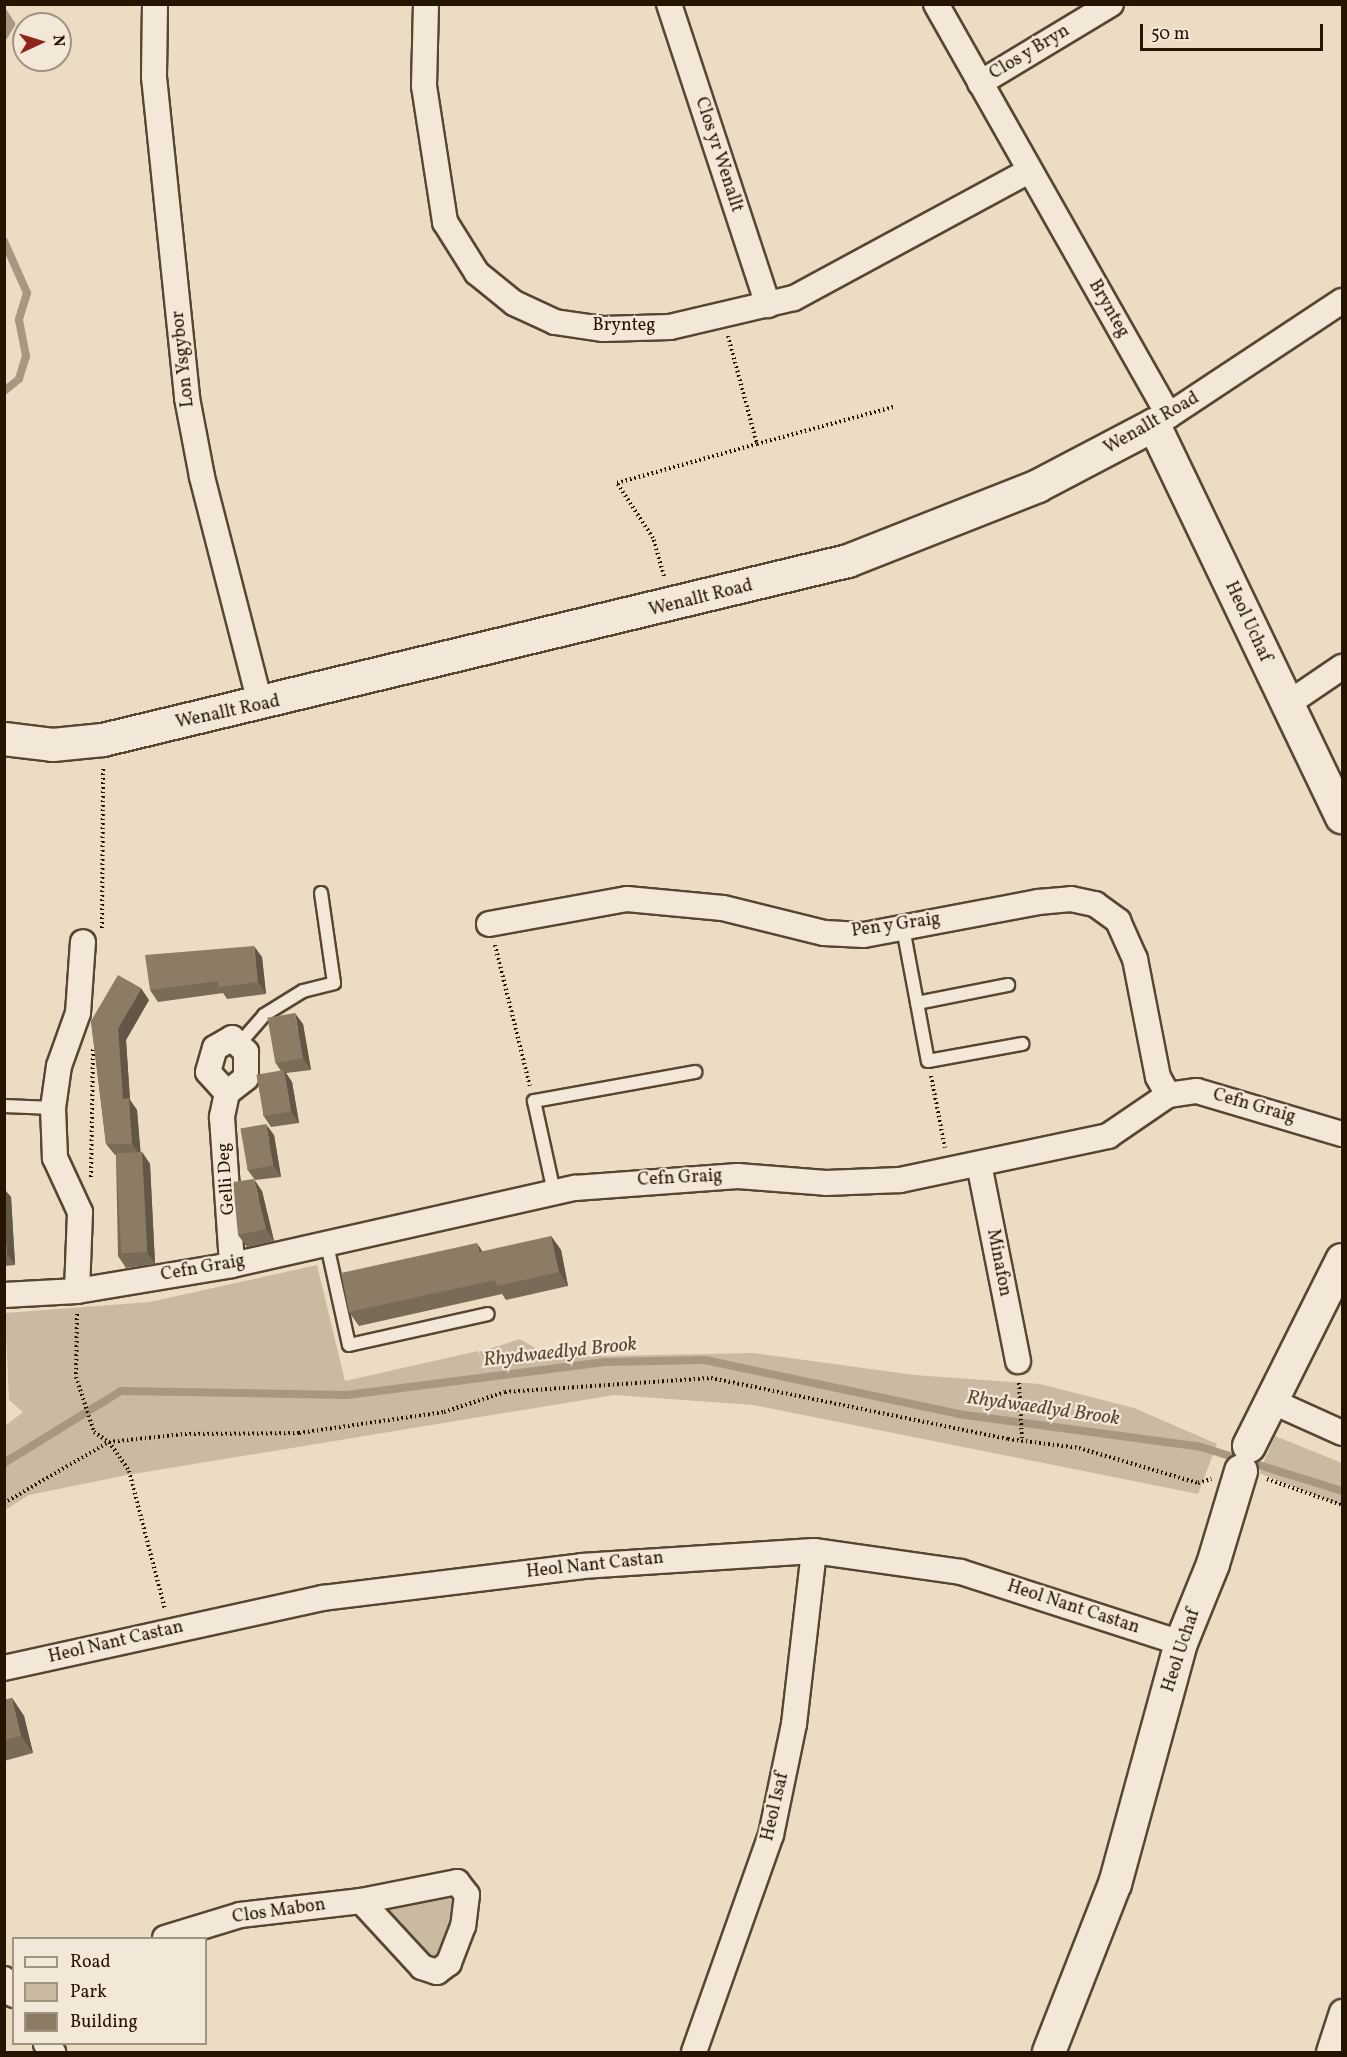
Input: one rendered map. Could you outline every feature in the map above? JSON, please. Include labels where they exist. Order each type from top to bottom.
[{"type":"street","name":"Lon Ysgybor","points":[[155,4],[154,77],[187,398],[202,477],[261,706]]},
{"type":"street","name":"Brynteg","points":[[426,4],[424,86],[430,152],[445,222],[477,273],[514,303],[555,322],[626,328],[723,318],[768,305],[840,277],[1029,171]]},
{"type":"street","name":"Clos yr Wenallt","points":[[669,4],[768,305]]},
{"type":"street","name":"Brynteg","points":[[936,4],[1029,171],[1161,421]]},
{"type":"street","name":"Clos y Bryn","points":[[980,83],[1111,4]]},
{"type":"street","name":"Wenallt Road","points":[[4,740],[53,745],[103,740],[261,706],[673,607],[848,561],[938,528],[1038,486],[1161,421],[1342,301]]},
{"type":"street","name":"Heol Uchaf","points":[[1161,421],[1286,705],[1342,817]]},
{"type":"street","points":[[1286,705],[1342,667]]},
{"type":"street","name":"Pen y Graig","points":[[489,924],[627,899],[723,908],[824,933],[903,928],[1038,902],[1071,899],[1095,904],[1118,921],[1135,959],[1158,1077],[1168,1095]]},
{"type":"street","points":[[77,1291],[80,1212],[55,1158],[52,1108],[58,1066],[78,1014],[83,942]]},
{"type":"street","points":[[232,1038],[240,1043],[246,1052],[246,1078],[227,1093],[208,1072],[215,1048],[232,1038]]},
{"type":"street","name":"Cefn Graig","points":[[4,1295],[77,1291],[232,1265],[554,1192],[646,1179],[738,1176],[826,1183],[900,1180],[1108,1136],[1168,1095],[1197,1091],[1342,1134]]},
{"type":"street","name":"Gelli Deg","points":[[227,1093],[222,1117],[232,1265]]},
{"type":"street","name":"Minafon","points":[[979,1164],[1018,1361]]},
{"type":"street","name":"Heol Uchaf","points":[[1049,2052],[1115,1884],[1181,1643],[1213,1564],[1245,1459],[1269,1400],[1342,1260]]},
{"type":"street","points":[[1269,1400],[1342,1433]]},
{"type":"street","name":"Heol Nant Castan","points":[[4,1668],[323,1598],[435,1582],[719,1554],[814,1551],[961,1572],[1181,1643]]},
{"type":"street","name":"Heol Isaf","points":[[694,2052],[771,1835],[794,1724],[814,1551]]},
{"type":"street","name":"Clos Mabon","points":[[168,1937],[240,1915],[361,1901],[457,1882],[467,1895],[463,1926],[448,1963],[437,1972],[422,1967],[361,1901]]},
{"type":"street","points":[[4,1979],[12,1992]]},
{"type":"street","points":[[1329,2052],[1342,2012]]},
{"type":"lane","points":[[240,1043],[264,1015],[303,991],[334,983],[321,892]]},
{"type":"lane","points":[[903,928],[928,1061],[1022,1044]]},
{"type":"lane","points":[[917,1004],[1008,985]]},
{"type":"lane","points":[[554,1192],[534,1101],[695,1072]]},
{"type":"lane","points":[[4,1106],[52,1108]]},
{"type":"lane","points":[[327,1245],[349,1345],[488,1314]]},
{"type":"path","points":[[723,318],[757,444]]},
{"type":"path","points":[[673,607],[653,538],[617,483],[893,407]]},
{"type":"path","points":[[83,942],[102,931],[103,740]]},
{"type":"path","points":[[489,924],[534,1101]]},
{"type":"path","points":[[80,1212],[92,1176],[93,1044]]},
{"type":"path","points":[[928,1061],[950,1170]]},
{"type":"path","points":[[77,1291],[76,1377],[92,1428],[109,1442],[129,1471],[142,1511],[170,1630]]},
{"type":"path","points":[[1018,1361],[1022,1441]]},
{"type":"path","points":[[4,1503],[109,1442],[184,1434],[299,1433],[444,1413],[505,1392],[711,1378],[1022,1441],[1079,1448],[1198,1483],[1245,1459],[1342,1505]]},
{"type":"green space","points":[[317,1265],[345,1381],[478,1351],[494,1388],[479,1352],[520,1339],[550,1357],[752,1353],[915,1375],[1040,1384],[1134,1408],[1217,1444],[1198,1494],[753,1405],[614,1395],[127,1475],[29,1495],[5,1510],[5,1426],[23,1412],[9,1400],[5,1313],[150,1302]]},
{"type":"green space","points":[[1275,1436],[1342,1463],[1342,1506],[1259,1473]]},
{"type":"green space","points":[[409,1892],[467,1895],[437,1972],[361,1901]]},
{"type":"building","points":[[254,946],[258,982],[219,987],[218,981],[150,990],[145,955]]},
{"type":"building","points":[[118,975],[141,988],[118,1029],[123,1099],[129,1098],[132,1144],[106,1144],[91,1021]]},
{"type":"building","points":[[295,1013],[303,1058],[275,1063],[267,1018]]},
{"type":"building","points":[[284,1070],[291,1111],[264,1116],[256,1075]]},
{"type":"building","points":[[266,1124],[273,1165],[248,1170],[240,1129]]},
{"type":"building","points":[[142,1152],[147,1252],[121,1253],[116,1153]]},
{"type":"building","points":[[254,1179],[266,1229],[238,1235],[233,1182]]},
{"type":"building","points":[[4,1215],[7,1253],[4,1253]]},
{"type":"building","points":[[551,1236],[559,1272],[497,1286],[495,1280],[349,1312],[341,1273],[477,1243],[479,1252]]},
{"type":"building","points":[[12,1698],[21,1736],[4,1740],[4,1700]]},
{"type":"waterway","points":[[4,13],[11,24],[4,36]]},
{"type":"waterway","points":[[4,241],[27,293],[19,320],[26,356],[19,379],[4,391]]},
{"type":"waterway","name":"Rhydwaedlyd Brook","points":[[4,1463],[121,1391],[347,1395],[605,1362],[705,1360],[958,1414],[1201,1447],[1342,1491]]}]
